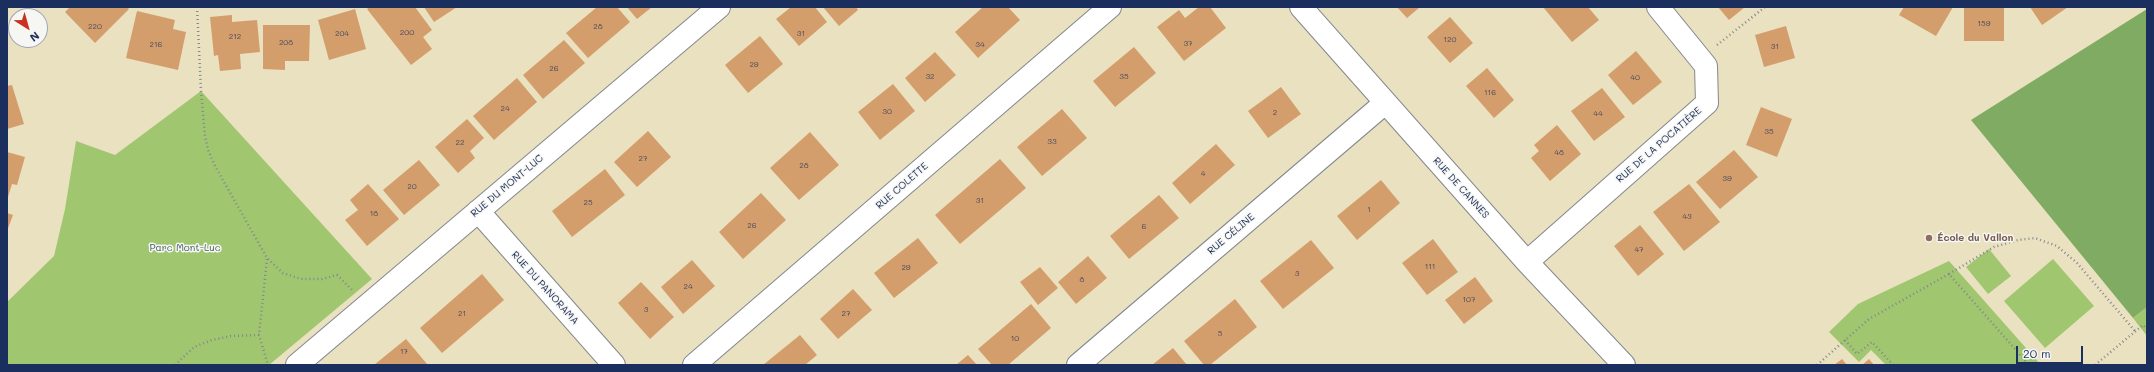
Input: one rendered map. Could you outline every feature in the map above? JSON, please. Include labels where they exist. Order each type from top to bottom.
[{"type":"street","name":"RUE DU MONT-LUC","points":[[297,365],[719,7]]},
{"type":"street","name":"RUE COLETTE","points":[[694,365],[1110,7]]},
{"type":"street","name":"RUE DE CANNES","points":[[1301,7],[1527,262],[1624,365]]},
{"type":"street","name":"RUE DE LA POCATIÈRE","points":[[1527,262],[1707,103],[1706,66],[1658,7]]},
{"type":"street","name":"RUE CÉLINE","points":[[1078,365],[1385,103]]},
{"type":"street","name":"RUE DU PANORAMA","points":[[478,211],[614,365]]},
{"type":"path","points":[[197,7],[201,91],[208,150],[267,258],[283,273],[301,279],[322,279],[337,275],[366,305]]},
{"type":"path","points":[[1700,59],[1765,7]]},
{"type":"path","points":[[1817,365],[1869,319],[1994,247],[2018,240],[2035,238],[2057,246],[2077,263],[2135,331]]},
{"type":"path","points":[[267,258],[259,335],[268,365]]},
{"type":"path","points":[[1949,274],[2029,365]]},
{"type":"path","points":[[2095,365],[2143,325],[2147,329]]},
{"type":"path","points":[[175,365],[194,347],[212,340],[231,336],[259,335]]},
{"type":"path","points":[[1845,340],[1857,354],[1872,342],[1893,365]]},
{"type":"green space","points":[[2147,9],[2147,307],[2133,318],[1971,120]]},
{"type":"green space","name":"Parc Mont-Luc","points":[[201,91],[372,279],[269,365],[7,365],[7,302],[54,256],[65,209],[76,141],[115,155]]},
{"type":"green space","points":[[1989,249],[2011,276],[1988,294],[1966,267]]},
{"type":"green space","points":[[2053,259],[2094,306],[2045,348],[2004,301]]},
{"type":"green space","points":[[1949,261],[2041,365],[1886,365],[1871,350],[1859,362],[1829,332],[1858,304]]},
{"type":"green space","points":[[2147,307],[2147,336],[2133,318]]},
{"type":"building","points":[[70,7],[127,7],[129,9],[95,43],[65,12]]},
{"type":"building","points":[[370,7],[415,7],[432,30],[423,37],[432,49],[411,65],[367,9]]},
{"type":"building","points":[[424,7],[457,7],[434,22]]},
{"type":"building","points":[[597,7],[617,7],[630,22],[588,58],[566,33]]},
{"type":"building","points":[[627,7],[652,7],[637,19]]},
{"type":"building","points":[[791,7],[815,7],[827,22],[799,46],[776,19]]},
{"type":"building","points":[[823,7],[856,7],[858,10],[839,26]]},
{"type":"building","points":[[983,7],[1008,7],[1020,20],[978,58],[955,32]]},
{"type":"building","points":[[1199,7],[1210,7],[1226,28],[1184,61],[1157,27],[1179,10],[1185,18]]},
{"type":"building","points":[[1397,7],[1420,7],[1407,18]]},
{"type":"building","points":[[1543,7],[1588,7],[1599,20],[1572,42]]},
{"type":"building","points":[[1718,7],[1745,7],[1729,20]]},
{"type":"building","points":[[1904,7],[1953,7],[1936,36],[1899,15]]},
{"type":"building","points":[[1964,7],[2004,7],[2004,41],[1964,41]]},
{"type":"building","points":[[2030,7],[2068,7],[2042,25]]},
{"type":"building","points":[[355,9],[366,49],[329,60],[318,20]]},
{"type":"building","points":[[137,11],[175,20],[173,29],[186,32],[178,70],[126,58]]},
{"type":"building","points":[[232,15],[232,22],[257,20],[260,52],[240,54],[241,69],[220,71],[218,55],[214,56],[210,17]]},
{"type":"building","points":[[1450,17],[1473,43],[1450,63],[1427,37]]},
{"type":"building","points":[[263,25],[310,25],[309,61],[285,61],[285,70],[263,69]]},
{"type":"building","points":[[1786,26],[1795,58],[1764,67],[1755,35]]},
{"type":"building","points":[[760,36],[783,64],[748,93],[725,65]]},
{"type":"building","points":[[564,40],[585,63],[543,99],[523,75]]},
{"type":"building","points":[[1134,47],[1156,73],[1115,107],[1093,81]]},
{"type":"building","points":[[1636,51],[1662,82],[1633,105],[1608,75]]},
{"type":"building","points":[[935,52],[956,75],[925,102],[905,78]]},
{"type":"building","points":[[1487,68],[1514,100],[1494,118],[1466,86]]},
{"type":"building","points":[[517,78],[537,102],[494,140],[473,116]]},
{"type":"building","points":[[893,84],[915,111],[880,140],[858,112]]},
{"type":"building","points":[[12,85],[24,124],[7,129],[7,86]]},
{"type":"building","points":[[1281,87],[1301,114],[1268,138],[1248,111]]},
{"type":"building","points":[[1602,88],[1625,117],[1594,141],[1571,111]]},
{"type":"building","points":[[1761,107],[1792,119],[1777,157],[1746,145]]},
{"type":"building","points":[[1062,109],[1087,138],[1042,176],[1017,147]]},
{"type":"building","points":[[467,119],[484,138],[470,151],[475,158],[458,173],[435,147]]},
{"type":"building","points":[[1557,125],[1581,154],[1550,181],[1531,158],[1539,151],[1534,145]]},
{"type":"building","points":[[648,131],[671,157],[637,187],[614,162]]},
{"type":"building","points":[[810,132],[839,165],[799,200],[770,168]]},
{"type":"building","points":[[1216,144],[1235,165],[1190,204],[1172,183]]},
{"type":"building","points":[[1734,150],[1758,177],[1720,209],[1696,182]]},
{"type":"building","points":[[7,152],[25,157],[17,185],[12,184],[8,197]]},
{"type":"building","points":[[1000,159],[1026,188],[960,244],[935,215]]},
{"type":"building","points":[[419,160],[440,185],[404,215],[383,190]]},
{"type":"building","points":[[605,169],[625,195],[572,237],[552,211]]},
{"type":"building","points":[[1381,180],[1400,203],[1357,240],[1337,216]]},
{"type":"building","points":[[368,184],[399,219],[367,246],[345,220],[358,210],[350,200]]},
{"type":"building","points":[[1689,184],[1720,222],[1684,251],[1653,212]]},
{"type":"building","points":[[761,193],[786,220],[743,259],[719,232]]},
{"type":"building","points":[[1159,195],[1179,218],[1129,259],[1110,236]]},
{"type":"building","points":[[7,213],[13,215],[7,231]]},
{"type":"building","points":[[1640,225],[1664,254],[1638,276],[1614,246]]},
{"type":"building","points":[[918,238],[938,263],[894,298],[874,273]]},
{"type":"building","points":[[1433,239],[1458,272],[1427,295],[1402,263]]},
{"type":"building","points":[[1311,240],[1334,268],[1283,309],[1260,281]]},
{"type":"building","points":[[1088,256],[1107,278],[1076,304],[1058,282]]},
{"type":"building","points":[[692,260],[715,286],[683,314],[661,287]]},
{"type":"building","points":[[1040,267],[1058,288],[1038,305],[1020,282]]},
{"type":"building","points":[[482,274],[504,300],[442,353],[420,328]]},
{"type":"building","points":[[1475,277],[1493,301],[1464,324],[1445,300]]},
{"type":"building","points":[[641,282],[674,317],[650,339],[618,303]]},
{"type":"building","points":[[853,289],[872,310],[838,339],[820,319]]},
{"type":"building","points":[[1235,299],[1257,327],[1210,365],[1204,365],[1184,341]]},
{"type":"building","points":[[1031,304],[1051,328],[1008,365],[992,365],[978,349]]},
{"type":"building","points":[[800,335],[817,355],[805,365],[763,365]]},
{"type":"building","points":[[406,339],[427,364],[374,365]]},
{"type":"building","points":[[1173,348],[1187,365],[1152,365]]},
{"type":"building","points":[[968,355],[977,365],[956,365]]},
{"type":"building","points":[[1842,359],[1847,365],[1834,365]]},
{"type":"building","points":[[1869,359],[1874,365],[1862,365]]},
{"type":"place","name":"École du Vallon","points":[[1929,238]]}]
